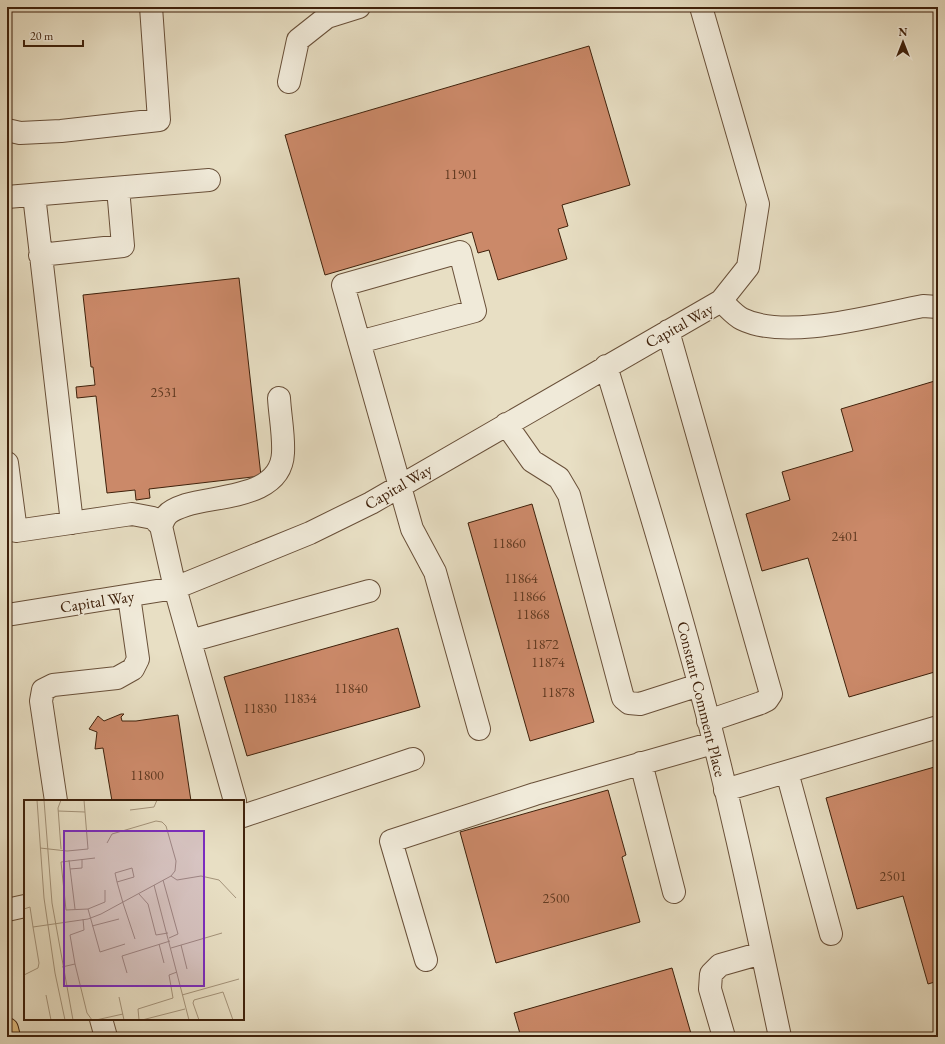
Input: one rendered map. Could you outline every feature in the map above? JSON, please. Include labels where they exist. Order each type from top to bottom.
[{"type":"main road","points":[[7,1029],[9,1037]]},
{"type":"street","points":[[7,130],[20,133],[61,131],[159,120],[151,7]]},
{"type":"street","points":[[290,82],[298,40],[327,17],[359,7]]},
{"type":"street","name":"Capital Way","points":[[7,615],[175,588],[310,533],[399,486],[721,301],[748,267],[758,204],[700,7]]},
{"type":"street","points":[[7,197],[208,180]]},
{"type":"street","points":[[40,255],[123,246],[118,188]]},
{"type":"street","points":[[34,195],[72,523]]},
{"type":"street","points":[[359,342],[475,311],[460,252],[343,284],[359,342],[399,486],[412,529],[435,572],[479,729]]},
{"type":"street","points":[[721,301],[741,318],[765,327],[806,328],[923,306],[938,307]]},
{"type":"street","points":[[668,331],[771,694],[767,700],[761,703],[708,721]]},
{"type":"street","name":"Constant Comment Place","points":[[606,366],[665,560],[699,685],[725,790],[780,1037]]},
{"type":"street","points":[[161,526],[167,514],[178,507],[237,494],[265,485],[275,477],[283,454],[279,398]]},
{"type":"street","points":[[506,424],[532,461],[559,478],[569,495],[622,698],[629,703],[640,704],[699,685]]},
{"type":"street","points":[[7,463],[16,531],[132,514],[153,518],[161,526],[175,588],[235,800]]},
{"type":"street","points":[[190,641],[369,591]]},
{"type":"street","points":[[56,800],[41,701],[43,690],[53,685],[117,678],[133,669],[138,659],[129,596]]},
{"type":"street","points":[[725,790],[938,727]]},
{"type":"street","points":[[426,960],[391,841],[534,794],[713,743]]},
{"type":"street","points":[[244,816],[413,759]]},
{"type":"street","points":[[641,763],[674,892]]},
{"type":"street","points":[[787,772],[831,934]]},
{"type":"street","points":[[7,910],[24,906]]},
{"type":"street","points":[[724,1037],[710,989],[711,974],[720,965],[762,953]]},
{"type":"street","points":[[102,1020],[106,1037]]},
{"type":"building","points":[[589,46],[630,185],[562,205],[568,226],[558,229],[567,259],[498,280],[489,250],[478,253],[472,232],[325,275],[285,135]]},
{"type":"building","points":[[239,278],[261,476],[149,489],[150,498],[136,500],[135,490],[107,493],[96,396],[77,398],[76,387],[95,385],[93,367],[91,367],[83,295]]},
{"type":"building","points":[[938,380],[938,671],[849,697],[808,558],[762,571],[746,514],[790,500],[782,472],[853,451],[841,409]]},
{"type":"building","points":[[532,504],[594,722],[530,741],[468,523]]},
{"type":"building","points":[[398,628],[420,707],[247,756],[224,677]]},
{"type":"building","points":[[121,714],[124,714],[121,717],[122,721],[136,721],[178,715],[191,800],[112,800],[103,748],[95,749],[97,732],[89,729],[98,716],[104,721]]},
{"type":"building","points":[[938,766],[938,981],[928,984],[903,896],[857,909],[826,798]]},
{"type":"building","points":[[608,790],[626,855],[622,857],[640,922],[496,963],[460,832]]},
{"type":"building","points":[[672,968],[692,1037],[521,1037],[514,1013]]}]
